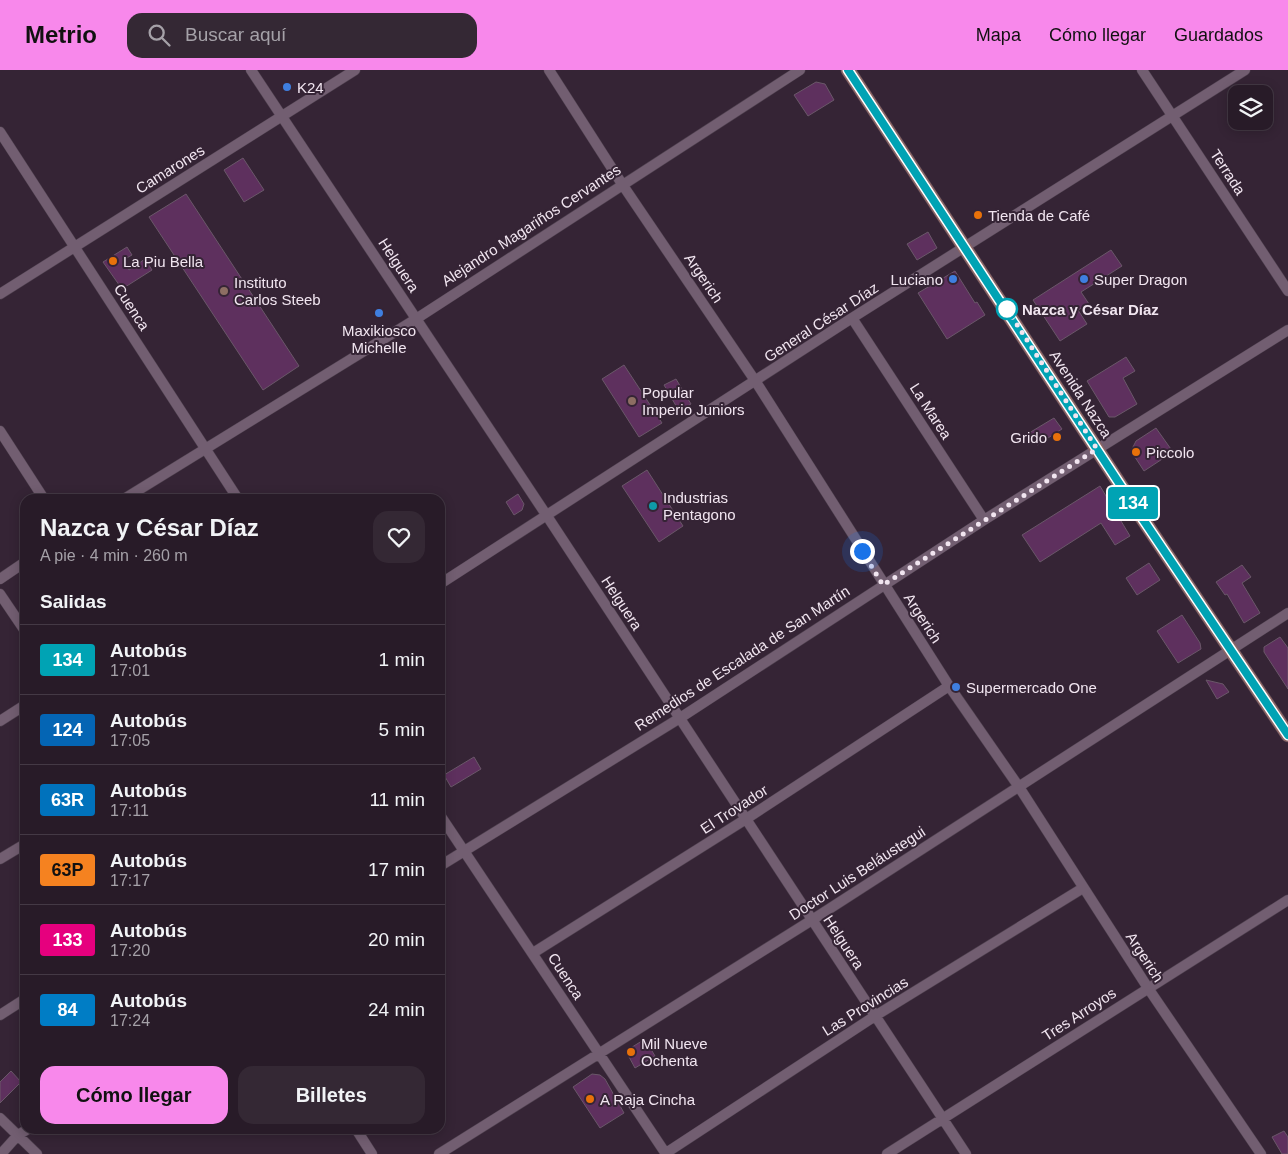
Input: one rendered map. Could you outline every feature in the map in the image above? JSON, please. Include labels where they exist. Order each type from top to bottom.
[{"type":"main road","name":"Avenida Nazca","points":[[848,70],[1288,735]]},
{"type":"street","name":"Helguera","points":[[251,70],[547,516],[966,1154]]},
{"type":"street","name":"Camarones","points":[[0,294],[74,245],[355,70]]},
{"type":"street","name":"Argerich","points":[[549,70],[622,184],[756,382],[883,585],[949,686],[1019,787],[1148,988],[1261,1154]]},
{"type":"street","name":"Alejandro Magariños Cervantes","points":[[132,494],[416,319],[800,70]]},
{"type":"street","name":"Terrada","points":[[1142,70],[1288,291]]},
{"type":"street","name":"General César Díaz","points":[[445,581],[756,382],[852,318],[967,248],[1245,70]]},
{"type":"street","name":"Cuenca","points":[[0,132],[235,494]]},
{"type":"street","name":"La Marea","points":[[852,318],[984,520]]},
{"type":"street","name":"Remedios de Escalada de San Martín","points":[[445,863],[680,718],[984,520],[1288,330]]},
{"type":"street","points":[[0,431],[41,494]]},
{"type":"street","points":[[0,579],[20,565]]},
{"type":"street","points":[[0,594],[20,624]]},
{"type":"street","name":"Doctor Luis Beláustegui","points":[[438,1154],[812,920],[1288,613]]},
{"type":"street","name":"El Trovador","points":[[533,953],[746,819],[949,686]]},
{"type":"street","points":[[0,721],[20,708]]},
{"type":"street","name":"Cuenca","points":[[445,822],[666,1154]]},
{"type":"street","points":[[0,859],[20,847]]},
{"type":"street","name":"Las Provincias","points":[[666,1154],[875,1016],[1083,888]]},
{"type":"street","name":"Tres Arroyos","points":[[887,1154],[1288,900]]},
{"type":"street","points":[[0,1015],[20,1002]]},
{"type":"street","points":[[0,1118],[38,1154]]},
{"type":"street","points":[[359,1134],[372,1154]]},
{"type":"street","points":[[1,1154],[18,1135]]},
{"type":"building","points":[[816,82],[825,84],[834,100],[808,116],[794,95]]},
{"type":"building","points":[[243,158],[264,190],[244,202],[224,170]]},
{"type":"building","name":"Instituto Carlos Steeb","points":[[186,194],[299,366],[263,390],[149,217]]},
{"type":"building","points":[[928,232],[937,248],[917,260],[907,244]]},
{"type":"building","points":[[127,247],[132,255],[123,260],[129,270],[145,259],[152,270],[122,289],[103,262]]},
{"type":"building","name":"Super Dragon","points":[[1111,250],[1122,266],[1081,292],[1089,304],[1078,310],[1087,324],[1060,341],[1033,300]]},
{"type":"building","points":[[955,271],[975,303],[977,302],[985,315],[947,339],[918,293]]},
{"type":"building","points":[[1126,357],[1135,371],[1123,378],[1137,404],[1115,417],[1109,417],[1087,381]]},
{"type":"building","name":"Popular Imperio Juniors","points":[[624,365],[662,423],[639,437],[602,379]]},
{"type":"building","points":[[676,379],[691,404],[679,411],[664,385]]},
{"type":"building","points":[[1054,418],[1062,429],[1037,445],[1029,433]]},
{"type":"building","points":[[1156,428],[1173,452],[1144,471],[1131,451],[1136,441]]},
{"type":"building","name":"Industrias Pentagono","points":[[647,470],[683,526],[659,542],[622,486]]},
{"type":"building","points":[[1100,486],[1130,536],[1115,545],[1101,523],[1040,562],[1022,535]]},
{"type":"building","points":[[518,494],[524,504],[522,510],[514,515],[506,502]]},
{"type":"building","points":[[1149,563],[1160,580],[1137,595],[1126,578]]},
{"type":"building","points":[[1242,565],[1251,577],[1242,583],[1260,613],[1244,623],[1227,594],[1225,595],[1216,582]]},
{"type":"building","points":[[1182,615],[1200,643],[1201,649],[1178,663],[1157,631]]},
{"type":"building","points":[[1280,637],[1288,648],[1288,689],[1264,652],[1264,647]]},
{"type":"building","points":[[1206,680],[1223,684],[1229,692],[1217,699]]},
{"type":"building","points":[[474,757],[481,769],[451,787],[445,774]]},
{"type":"building","points":[[645,1039],[655,1056],[635,1068],[628,1055],[629,1049]]},
{"type":"building","points":[[11,1071],[20,1081],[0,1103],[0,1082]]},
{"type":"building","points":[[592,1074],[600,1075],[605,1079],[624,1113],[600,1128],[573,1087]]},
{"type":"building","points":[[1284,1131],[1288,1137],[1288,1154],[1282,1154],[1272,1137]]},
{"type":"bus line","name":"134","points":[[848,70],[967,248],[1140,515],[1288,735]]},
{"type":"place","name":"K24","points":[[287,87]]},
{"type":"place","name":"Tienda de Café","points":[[978,215]]},
{"type":"place","name":"La Piu Bella","points":[[113,261]]},
{"type":"place","name":"Luciano","points":[[953,279]]},
{"type":"place","name":"Super Dragon","points":[[1084,279]]},
{"type":"place","name":"Instituto Carlos Steeb","points":[[224,291]]},
{"type":"place","name":"Nazca y César Díaz","points":[[1007,309]]},
{"type":"place","name":"Maxikiosco Michelle","points":[[379,313]]},
{"type":"place","name":"Popular Imperio Juniors","points":[[632,401]]},
{"type":"place","name":"Grido","points":[[1057,437]]},
{"type":"place","name":"Piccolo","points":[[1136,452]]},
{"type":"place","name":"Industrias Pentagono","points":[[653,506]]},
{"type":"place","name":"Supermercado One","points":[[956,687]]},
{"type":"place","name":"Mil Nueve Ochenta","points":[[631,1052]]},
{"type":"place","name":"A Raja Cincha","points":[[590,1099]]},
{"type":"route","points":[[862,551],[883,585],[1097,449],[1007,309]]}]
